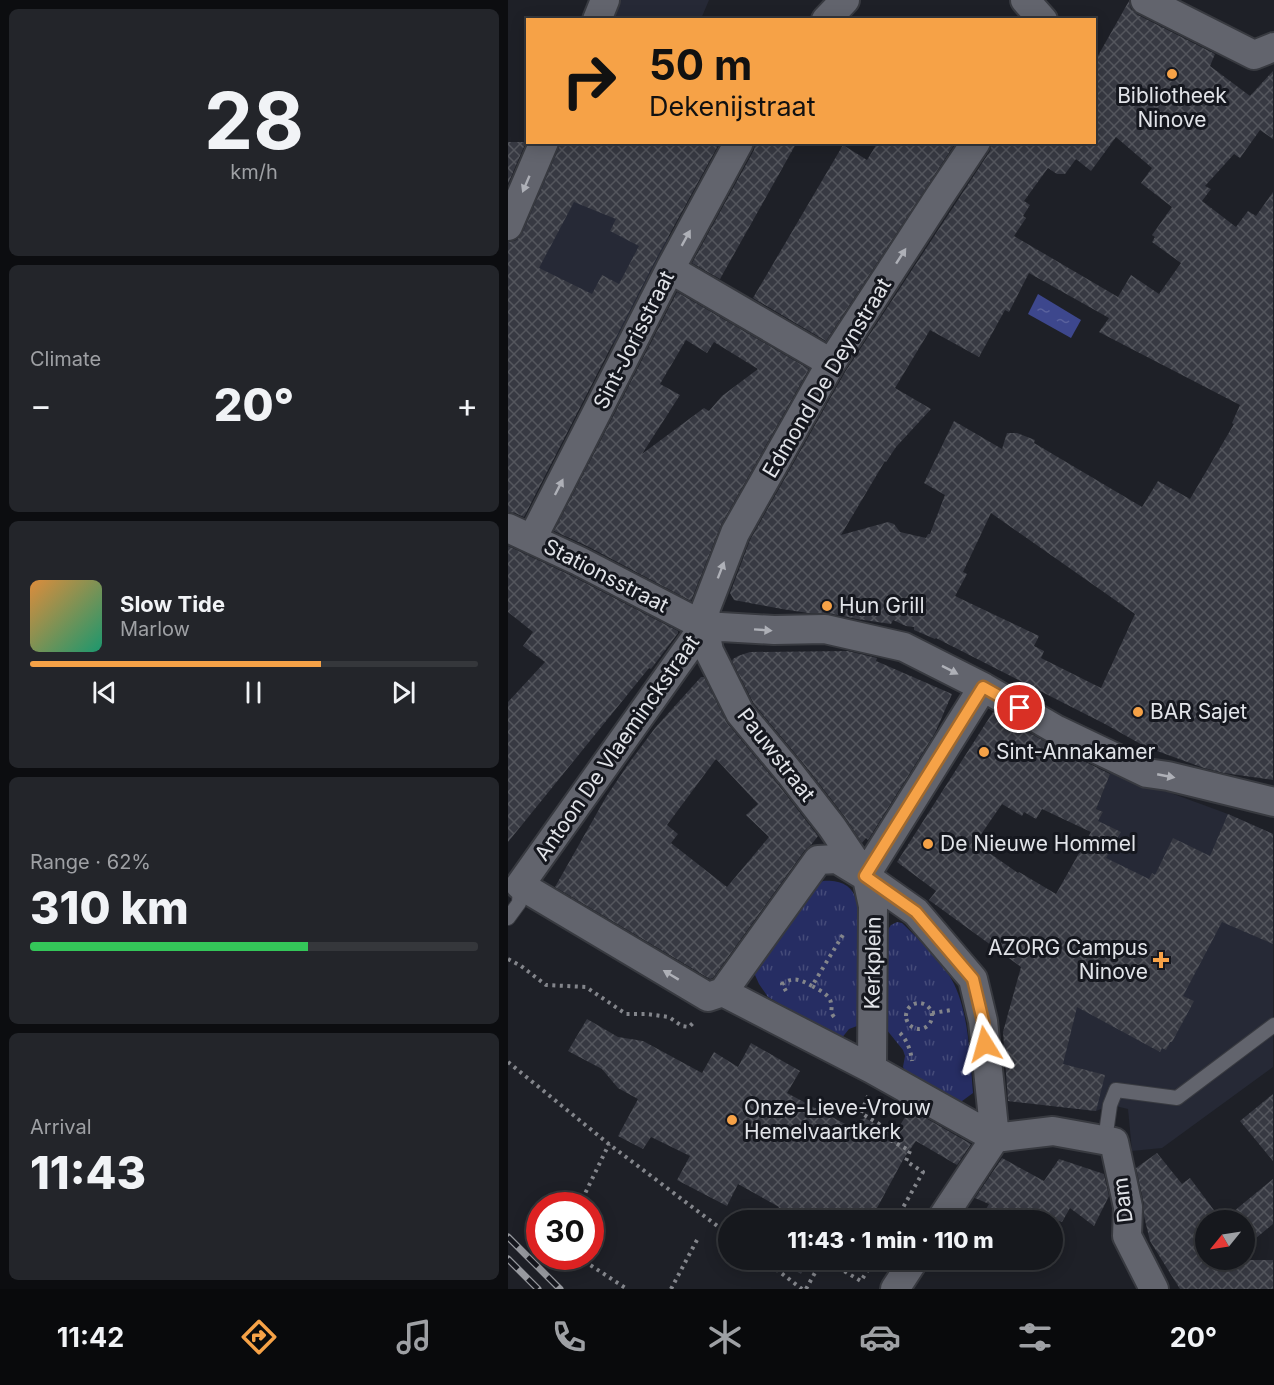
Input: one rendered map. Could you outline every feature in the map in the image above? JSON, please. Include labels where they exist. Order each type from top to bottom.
[{"type":"street","points":[[598,18],[605,0]]},
{"type":"street","points":[[828,18],[845,0]]},
{"type":"street","points":[[1145,0],[1254,55],[1273,46]]},
{"type":"street","points":[[508,226],[543,144]]},
{"type":"street","name":"Sint-Jorisstraat","points":[[520,533],[738,144]]},
{"type":"street","name":"Edmond De Deynstraat","points":[[704,626],[706,608],[735,534],[831,363],[975,144]]},
{"type":"street","points":[[670,268],[831,363]]},
{"type":"street","name":"Stationsstraat","points":[[520,533],[704,626]]},
{"type":"street","points":[[704,626],[774,630],[825,629],[904,647],[983,687],[1057,730],[1147,773],[1273,802]]},
{"type":"street","name":"Pauwstraat","points":[[704,626],[709,651],[740,713],[790,772],[866,877]]},
{"type":"street","name":"Antoon De Vlaeminckstraat","points":[[520,885],[704,626]]},
{"type":"street","points":[[866,877],[983,687]]},
{"type":"street","name":"Kerkplein","points":[[722,992],[818,860],[836,859],[916,912],[973,979],[983,1021],[995,1138]]},
{"type":"street","name":"Kerkplein","points":[[866,877],[873,906],[875,1071]]},
{"type":"street","points":[[520,885],[708,997],[722,992],[875,1071],[995,1138],[1053,1131],[1109,1141]]},
{"type":"street","points":[[947,1210],[995,1138]]},
{"type":"street","name":"Dam","points":[[1109,1141],[1128,1207],[1127,1236],[1154,1289]]},
{"type":"street","points":[[895,1289],[907,1270]]},
{"type":"lane","points":[[508,918],[518,903],[520,885]]},
{"type":"lane","points":[[1109,1141],[1110,1105],[1116,1090],[1177,1098],[1273,1025]]},
{"type":"path","points":[[812,986],[847,929]]},
{"type":"path","points":[[508,959],[546,985],[586,987],[626,1014],[669,1017],[682,1026],[689,1027],[722,992]]},
{"type":"path","points":[[787,993],[782,984],[789,980],[799,979],[812,986],[832,1001],[831,1013],[838,1022]]},
{"type":"path","points":[[924,1003],[932,1012],[930,1025],[918,1030],[912,1028],[907,1022],[907,1010],[911,1005],[924,1003]]},
{"type":"path","points":[[955,1009],[956,1017]]},
{"type":"path","points":[[824,1013],[831,1013]]},
{"type":"path","points":[[898,1031],[904,1036],[912,1055],[913,1069]]},
{"type":"path","points":[[508,1062],[609,1144],[718,1226]]},
{"type":"path","points":[[875,1071],[861,1113],[879,1124],[885,1137],[910,1151],[906,1161],[923,1172],[902,1210]]},
{"type":"path","points":[[586,1192],[609,1144]]},
{"type":"path","points":[[671,1289],[698,1238]]},
{"type":"path","points":[[598,1270],[627,1289]]},
{"type":"path","points":[[778,1270],[804,1289],[816,1270]]},
{"type":"path","points":[[841,1270],[861,1281],[868,1270]]},
{"type":"shaded area","points":[[617,0],[709,0],[701,18],[610,18]]},
{"type":"shaded area","points":[[557,144],[649,144],[620,211],[674,239],[618,346],[508,287],[508,259]]},
{"type":"shaded area","name":"AZORG Campus Ninove","points":[[1111,771],[1228,814],[1273,834],[1273,901],[1257,936],[1273,944],[1273,1067],[1162,1148],[1132,1151],[1128,1109],[1111,1105],[1096,1111],[1052,1106],[1054,898],[1103,812],[1096,809]]},
{"type":"green space","points":[[823,881],[839,882],[848,887],[854,895],[857,907],[857,1026],[849,1029],[841,1039],[768,997],[755,975],[755,966],[815,886]]},
{"type":"green space","points":[[897,922],[902,923],[939,961],[956,987],[961,1001],[965,1016],[973,1093],[958,1104],[908,1076],[903,1067],[905,1056],[903,1050],[886,1029],[887,931]]},
{"type":"water","points":[[1038,294],[1081,320],[1071,338],[1028,314]]},
{"type":"building","points":[[1129,1],[1131,9],[1138,15],[1215,54],[1210,66],[1250,96],[1273,71],[1273,139],[1260,130],[1240,158],[1234,154],[1205,186],[1211,189],[1202,201],[1236,227],[1248,211],[1256,216],[1273,192],[1273,780],[1204,768],[1146,747],[936,638],[914,630],[914,627],[893,620],[891,624],[828,613],[782,609],[734,600],[730,593],[750,540],[845,372],[990,151],[992,144],[1096,144],[1096,59]],"holes":[[[1116,137],[1152,168],[1141,183],[1172,207],[1152,235],[1155,237],[1152,242],[1181,263],[1159,294],[1131,275],[1118,297],[1014,236],[1026,218],[1023,216],[1030,205],[1024,201],[1048,168],[1057,174],[1065,174],[1076,159],[1091,171]],[[1029,273],[1109,318],[1099,332],[1240,405],[1232,423],[1234,424],[1190,499],[1158,481],[1142,507],[1034,443],[1035,440],[1017,433],[1007,433],[1002,449],[954,421],[924,483],[945,495],[930,534],[926,538],[900,532],[894,524],[888,522],[841,535],[885,461],[931,409],[895,388],[930,330],[979,357],[1005,310],[1009,312]],[[991,513],[1135,614],[1101,688],[1041,658],[1044,651],[1034,646],[1039,636],[955,596],[967,574],[963,572]]]},
{"type":"building","points":[[508,142],[526,142],[508,184]]},
{"type":"building","points":[[560,144],[719,144],[655,261],[524,517],[508,512],[508,242],[517,240],[523,232]],"holes":[[[574,202],[616,219],[610,231],[639,246],[619,284],[602,275],[592,294],[539,268]]]},
{"type":"building","points":[[755,144],[796,144],[720,279],[692,263],[754,150]]},
{"type":"building","points":[[877,144],[955,144],[826,341],[753,298],[843,145],[867,160]]},
{"type":"building","points":[[677,292],[809,369],[721,525],[691,601],[554,531]],"holes":[[[686,340],[707,353],[714,342],[758,369],[722,396],[709,411],[704,408],[642,454],[680,395],[660,384]]]},
{"type":"building","points":[[508,546],[572,576],[678,633],[508,842],[508,702],[545,662],[523,646],[533,632],[508,612]]},
{"type":"building","points":[[848,651],[877,658],[876,661],[952,694],[935,733],[868,840],[866,838],[862,843],[845,817],[754,704],[732,661],[750,652]]},
{"type":"building","points":[[701,677],[704,677],[727,723],[818,836],[805,850],[713,978],[710,979],[555,887],[606,797],[655,728]],"holes":[[[716,759],[758,804],[746,815],[769,837],[727,887],[671,843],[678,834],[667,825]]]},
{"type":"building","points":[[993,712],[1049,744],[1110,774],[1096,809],[1103,812],[1098,821],[1121,832],[1106,858],[1149,879],[1152,873],[1155,875],[1173,838],[1210,856],[1228,814],[1273,834],[1273,944],[1222,922],[1183,996],[1194,1001],[1172,1042],[1166,1050],[1162,1048],[1160,1052],[1077,1007],[1063,1064],[1105,1075],[1096,1111],[1008,1101],[1003,1032],[1021,967],[929,900],[936,891],[897,862]],"holes":[[[1002,804],[1022,816],[1024,812],[1036,819],[1042,809],[1091,832],[1056,894],[1018,873],[975,843]]]},
{"type":"building","name":"Onze-Lieve-Vrouw Hemelvaartkerk","points":[[587,1019],[618,1037],[643,1041],[702,1073],[714,1052],[738,1067],[751,1043],[800,1071],[787,1093],[847,1125],[865,1118],[894,1135],[910,1109],[971,1144],[957,1165],[916,1141],[904,1158],[876,1210],[778,1210],[779,1207],[738,1184],[727,1206],[677,1180],[690,1156],[651,1137],[643,1149],[618,1136],[638,1099],[618,1088],[602,1069],[568,1051]]},
{"type":"building","points":[[1273,1094],[1273,1161],[1240,1121]]},
{"type":"building","points":[[1157,1153],[1182,1184],[1190,1178],[1214,1210],[1195,1210],[1195,1270],[1255,1270],[1255,1260],[1273,1260],[1273,1289],[1180,1289],[1150,1241],[1136,1168]]},
{"type":"building","points":[[1002,1158],[1044,1181],[1059,1159],[1104,1174],[1109,1196],[1094,1226],[1070,1208],[1063,1220],[1063,1210],[985,1210],[989,1204],[975,1198]]},
{"type":"building","points":[[1273,1179],[1273,1224],[1255,1239],[1255,1210],[1235,1210]]},
{"type":"railway","points":[[508,1237],[560,1289]]},
{"type":"railway","points":[[508,1259],[538,1289]]},
{"type":"place","name":"Bibliotheek Ninove","points":[[1172,74]]},
{"type":"place","name":"Hun Grill","points":[[827,606]]},
{"type":"place","name":"BAR Sajet","points":[[1138,712]]},
{"type":"place","name":"Sint-Annakamer","points":[[984,752]]},
{"type":"place","name":"De Nieuwe Hommel","points":[[928,844]]},
{"type":"place","name":"AZORG Campus Ninove","points":[[1161,960]]},
{"type":"place","name":"Onze-Lieve-Vrouw Hemelvaartkerk","points":[[732,1120]]},
{"type":"route","points":[[985,1044],[983,1021],[973,979],[916,912],[865,876],[983,687],[1020,708]]}]
